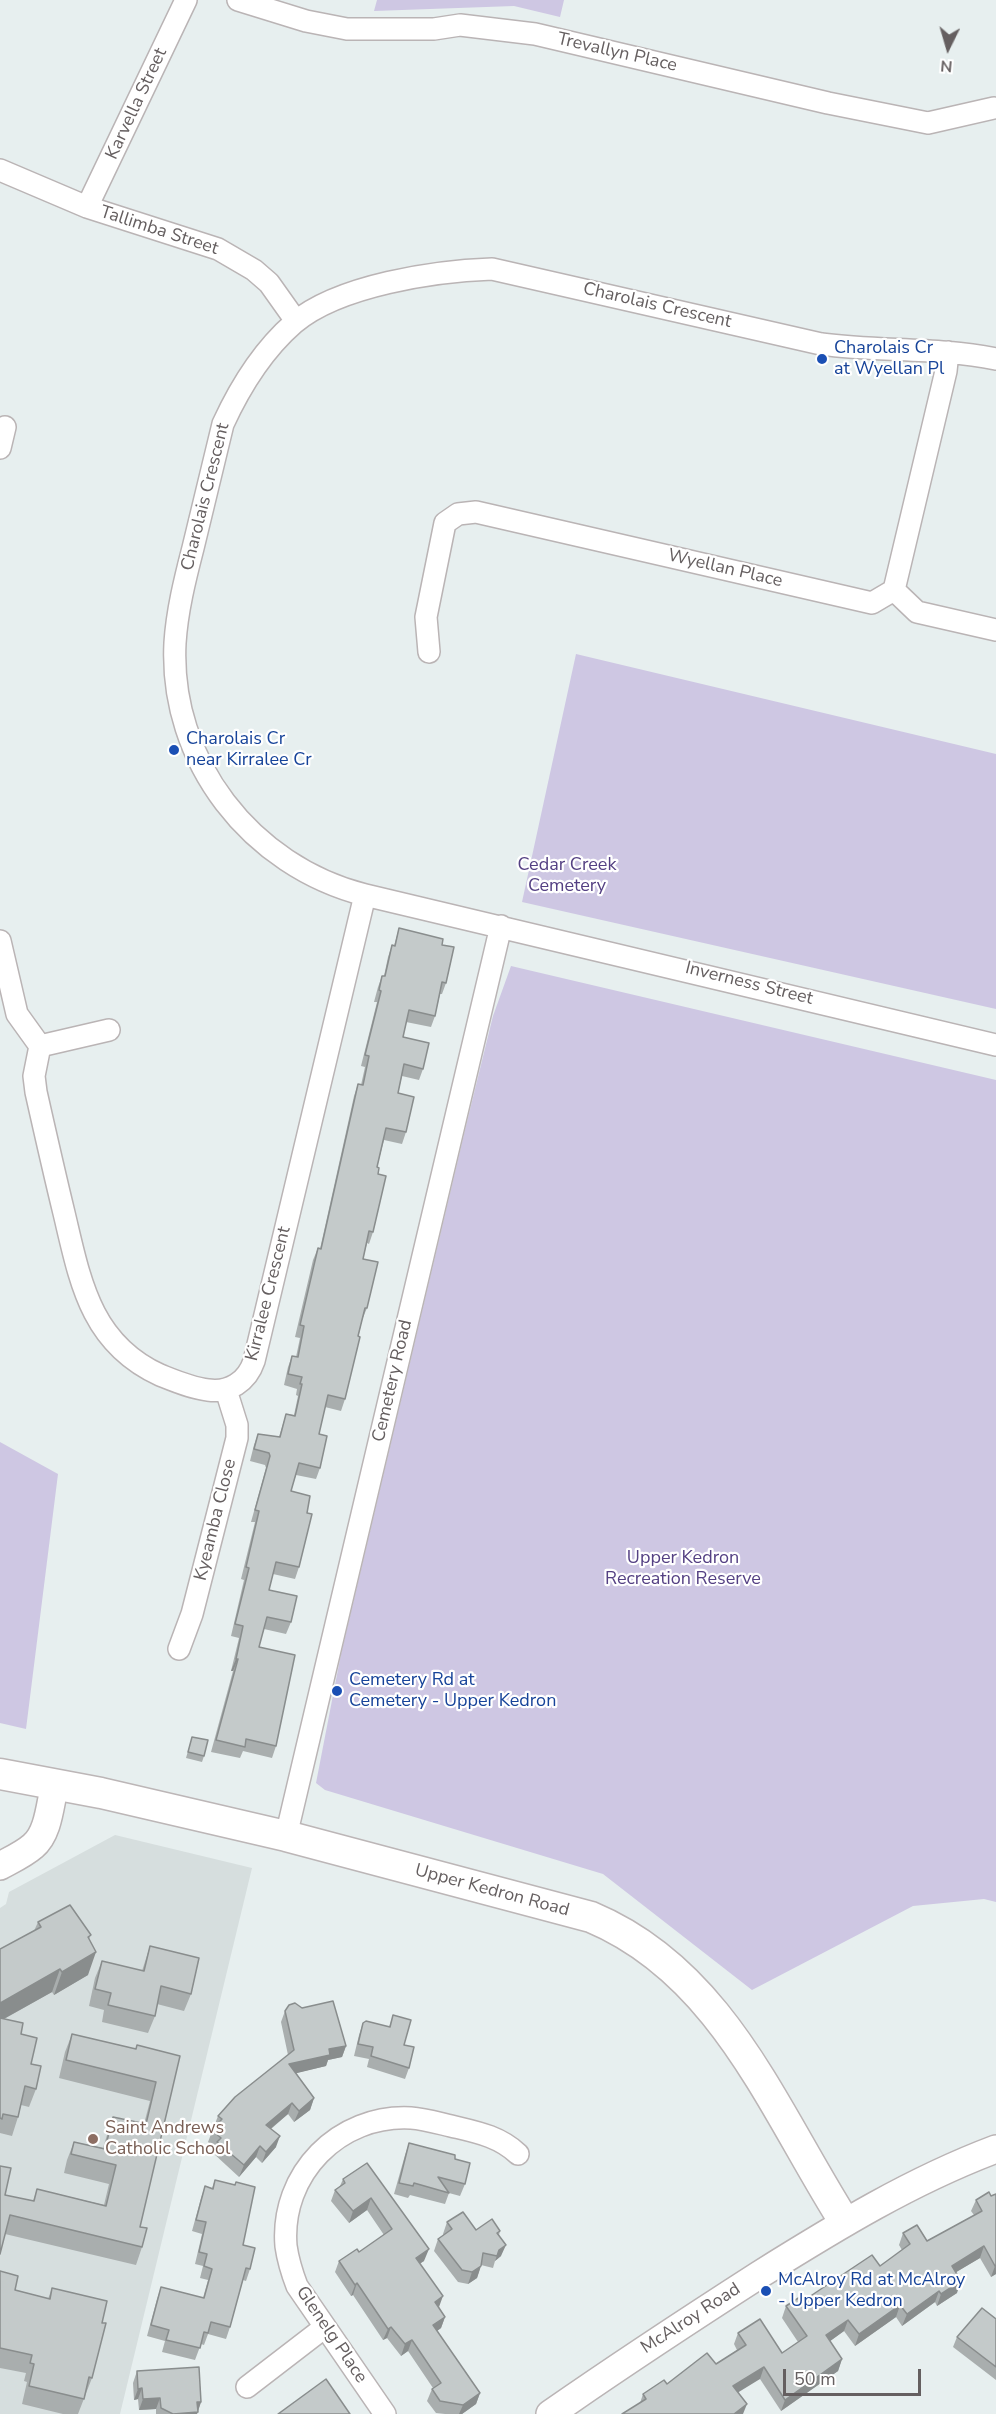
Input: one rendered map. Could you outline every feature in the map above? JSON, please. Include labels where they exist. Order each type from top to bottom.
[{"type":"main road","name":"Upper Kedron Road","points":[[0,1774],[55,1784],[286,1836],[591,1917],[615,1927],[677,1971],[723,2023],[740,2046],[844,2222]]},
{"type":"street","name":"Karvella Street","points":[[87,207],[186,0]]},
{"type":"street","name":"Trevallyn Place","points":[[238,0],[306,21],[347,29],[434,29],[460,25],[536,34],[828,103],[928,123],[994,108]]},
{"type":"street","name":"Tallimba Street","points":[[0,170],[87,207],[219,249],[254,270],[268,284],[296,321]]},
{"type":"street","name":"Charolais Crescent","points":[[501,926],[365,895],[336,886],[302,870],[269,849],[247,829],[222,800],[204,772],[187,732],[177,692],[175,655],[177,621],[223,424],[247,378],[280,337],[296,321],[324,306],[374,286],[443,273],[492,269],[821,344],[948,352],[996,359]]},
{"type":"street","points":[[948,352],[946,371],[894,590],[917,612],[996,630]]},
{"type":"street","points":[[0,448],[5,426]]},
{"type":"street","name":"Wyellan Place","points":[[429,652],[426,617],[444,523],[458,514],[476,512],[872,603],[894,590]]},
{"type":"street","name":"Kirralee Crescent","points":[[226,1390],[246,1377],[254,1361],[365,895]]},
{"type":"street","name":"Inverness Street","points":[[501,926],[996,1045]]},
{"type":"street","name":"Cemetery Road","points":[[286,1836],[501,926]]},
{"type":"street","points":[[0,941],[17,1014],[40,1046],[34,1076],[36,1092],[76,1262],[84,1292],[95,1316],[121,1349],[149,1370],[197,1388],[226,1390]]},
{"type":"street","points":[[40,1046],[109,1030]]},
{"type":"street","name":"Kyeamba Close","points":[[179,1649],[192,1614],[237,1438],[237,1425],[226,1390]]},
{"type":"street","points":[[0,1866],[32,1848],[39,1841],[46,1823],[55,1784]]},
{"type":"street","name":"Glenelg Place","points":[[385,2414],[297,2286],[289,2264],[286,2244],[292,2199],[311,2160],[339,2137],[364,2125],[381,2120],[411,2118],[489,2135],[518,2154]]},
{"type":"street","name":"McAlroy Road","points":[[550,2414],[691,2319],[844,2222],[913,2184],[996,2148]]},
{"type":"street","points":[[247,2386],[325,2327]]},
{"type":"shaded area","name":"Saint Andrews Catholic School","points":[[115,1835],[252,1868],[120,2414],[0,2414],[0,1908],[6,1904],[9,1892]]},
{"type":"green space","points":[[377,0],[564,0],[560,17],[514,6],[374,11]]},
{"type":"green space","name":"Cedar Creek Cemetery","points":[[576,654],[996,754],[996,1009],[522,902]]},
{"type":"green space","name":"Upper Kedron Recreation Reserve","points":[[511,966],[996,1080],[996,1902],[984,1899],[913,1906],[752,1990],[603,1874],[325,1790],[316,1783],[341,1654],[465,1130],[493,1016]]},
{"type":"green space","points":[[0,1442],[58,1474],[26,1729],[0,1723]]},
{"type":"building","points":[[399,928],[443,939],[442,945],[454,947],[446,983],[442,982],[435,1016],[409,1010],[403,1037],[429,1043],[423,1069],[404,1064],[398,1093],[414,1097],[406,1132],[386,1128],[377,1167],[379,1168],[378,1174],[386,1176],[373,1232],[369,1231],[363,1259],[378,1262],[358,1336],[360,1337],[345,1399],[328,1395],[319,1434],[327,1436],[320,1468],[299,1463],[291,1491],[310,1496],[307,1513],[312,1514],[299,1567],[276,1562],[269,1590],[297,1596],[291,1622],[267,1617],[259,1647],[295,1655],[276,1746],[246,1739],[245,1747],[216,1740],[238,1659],[236,1659],[243,1626],[235,1624],[249,1568],[246,1567],[259,1511],[255,1510],[270,1456],[269,1453],[254,1449],[258,1434],[280,1437],[286,1414],[295,1416],[302,1377],[288,1374],[292,1356],[298,1357],[304,1326],[300,1325],[318,1248],[321,1249],[358,1084],[363,1085],[369,1056],[365,1055],[381,991],[379,990],[382,976],[385,976],[392,945],[395,946]]},
{"type":"building","points":[[192,1737],[208,1740],[204,1756],[188,1752]]},
{"type":"building","points":[[70,1905],[91,1935],[88,1937],[96,1952],[62,1972],[60,1969],[0,2003],[0,1949],[41,1927],[38,1922]]},
{"type":"building","points":[[150,1946],[199,1958],[191,1994],[161,1986],[155,2016],[108,2005],[111,1993],[95,1989],[102,1961],[144,1971]]},
{"type":"building","points":[[333,2001],[346,2046],[329,2049],[330,2055],[289,2064],[314,2098],[299,2111],[292,2103],[266,2125],[280,2136],[266,2152],[260,2146],[244,2165],[217,2142],[221,2138],[212,2130],[222,2119],[218,2116],[235,2097],[294,2050],[285,2011],[289,2005],[295,2003],[302,2008]]},
{"type":"building","points":[[393,2015],[411,2020],[404,2045],[414,2047],[409,2068],[371,2056],[373,2047],[358,2044],[363,2023],[366,2021],[390,2027]]},
{"type":"building","points":[[0,2018],[23,2023],[21,2034],[37,2038],[31,2064],[41,2066],[36,2089],[25,2086],[18,2117],[3,2114],[2,2119],[0,2118]]},
{"type":"building","points":[[72,2034],[136,2049],[137,2045],[180,2056],[140,2227],[147,2228],[142,2247],[10,2215],[0,2254],[0,2166],[11,2168],[5,2195],[34,2201],[37,2189],[106,2206],[116,2165],[71,2154],[74,2142],[105,2149],[113,2117],[146,2124],[156,2082],[66,2060]]},
{"type":"building","points":[[409,2143],[455,2155],[455,2159],[470,2163],[465,2184],[438,2177],[449,2193],[414,2183],[413,2186],[399,2183]]},
{"type":"building","points":[[367,2163],[429,2249],[416,2258],[443,2296],[435,2302],[445,2317],[433,2325],[480,2393],[463,2405],[440,2401],[432,2389],[441,2383],[412,2340],[405,2344],[391,2327],[388,2329],[339,2261],[357,2249],[359,2252],[392,2229],[371,2198],[353,2211],[335,2190],[345,2183],[343,2179]]},
{"type":"building","points":[[215,2180],[255,2187],[243,2245],[255,2248],[250,2269],[246,2268],[230,2327],[211,2322],[208,2333],[204,2332],[200,2348],[166,2340],[169,2330],[151,2325],[161,2287],[204,2298],[212,2269],[204,2266],[207,2254],[199,2252],[206,2222],[196,2220],[205,2186],[213,2189]]},
{"type":"building","points":[[989,2192],[991,2196],[996,2194],[996,2265],[984,2246],[952,2266],[961,2281],[941,2294],[939,2291],[907,2314],[900,2305],[859,2334],[848,2320],[826,2335],[842,2359],[785,2400],[764,2367],[733,2386],[747,2404],[734,2414],[622,2414],[646,2399],[643,2394],[664,2380],[667,2384],[707,2353],[716,2364],[746,2345],[738,2333],[760,2319],[782,2353],[807,2336],[786,2306],[800,2297],[803,2301],[872,2255],[880,2266],[910,2244],[903,2233],[917,2225],[927,2241],[982,2211],[976,2200]]},
{"type":"building","points":[[463,2212],[476,2230],[492,2219],[500,2231],[497,2233],[506,2245],[499,2250],[497,2256],[483,2253],[481,2266],[472,2272],[462,2270],[438,2239],[452,2229],[447,2222]]},
{"type":"building","points":[[0,2271],[18,2276],[15,2290],[50,2299],[52,2288],[107,2301],[102,2323],[106,2323],[92,2378],[89,2377],[84,2399],[29,2386],[34,2364],[30,2363],[32,2355],[0,2348]]},
{"type":"building","points":[[982,2308],[996,2319],[996,2367],[957,2337]]},
{"type":"building","points":[[199,2367],[201,2402],[197,2402],[198,2412],[173,2414],[161,2408],[160,2398],[143,2399],[142,2388],[138,2389],[137,2371]]},
{"type":"building","points":[[326,2379],[350,2414],[278,2414]]},
{"type":"place","name":"Charolais Cr at Wyellan Pl","points":[[822,359]]},
{"type":"place","name":"Charolais Cr near Kirralee Cr","points":[[174,750]]},
{"type":"place","name":"Cemetery Rd at Cemetery - Upper Kedron","points":[[337,1691]]},
{"type":"place","name":"Saint Andrews Catholic School","points":[[93,2139]]},
{"type":"place","name":"McAlroy Rd at McAlroy - Upper Kedron","points":[[766,2291]]}]
